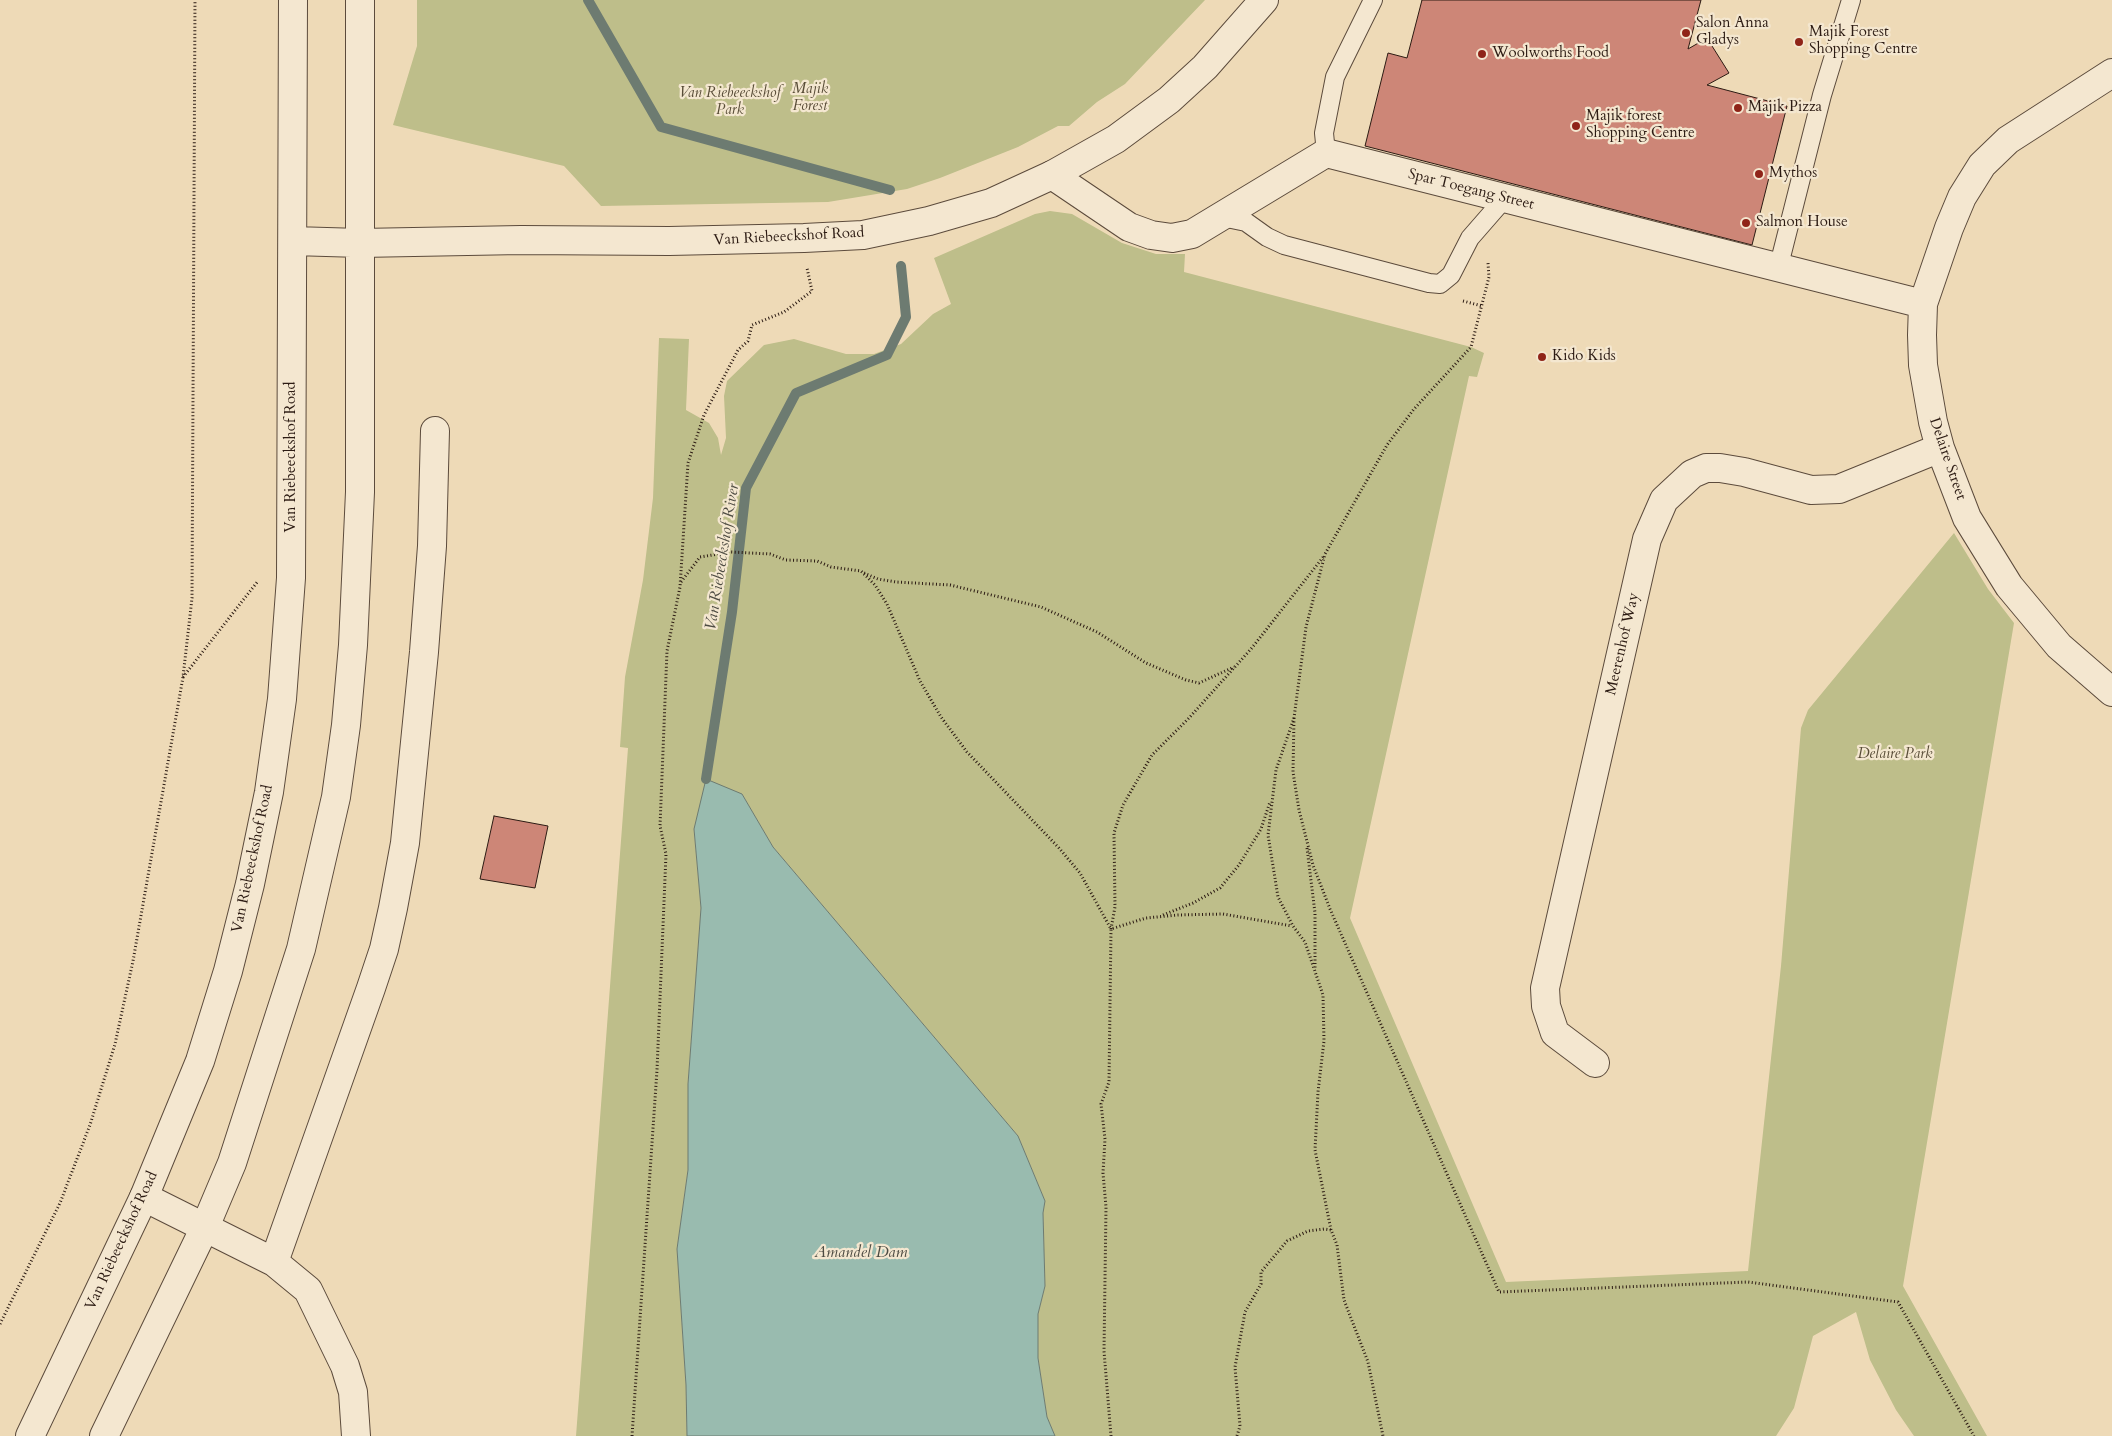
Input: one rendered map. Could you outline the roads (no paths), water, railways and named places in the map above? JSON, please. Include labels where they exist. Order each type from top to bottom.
[{"type":"street","name":"Van Riebeeckshof Road","points":[[30,1436],[144,1197],[200,1060],[228,971],[250,884],[276,746],[282,699],[291,578],[293,0]]},
{"type":"street","points":[[104,1436],[204,1227],[232,1163],[287,996],[319,878],[336,796],[346,725],[358,569],[360,492],[360,0]]},
{"type":"street","name":"Van Riebeeckshof Road","points":[[293,241],[360,243],[804,238],[863,234],[929,221],[991,203],[1052,175],[1116,139],[1169,100],[1205,67],[1264,0]]},
{"type":"street","name":"Delaire Street","points":[[2112,73],[2008,140],[1982,165],[1958,205],[1923,304],[1924,365],[1927,395],[1940,448],[1967,518],[2009,586],[2059,646],[2112,692]]},
{"type":"street","points":[[1052,175],[1128,227],[1151,235],[1172,238],[1192,234],[1222,217],[1265,188],[1326,153]]},
{"type":"street","name":"Spar Toegang Street","points":[[1326,153],[1778,269],[1923,304]]},
{"type":"street","points":[[274,1262],[365,1006],[384,949],[394,908],[405,843],[424,652],[432,546],[435,431]]},
{"type":"street","name":"Meerenhof Way","points":[[1595,1063],[1555,1033],[1546,1006],[1545,988],[1647,539],[1664,500],[1692,474],[1706,468],[1744,472],[1811,490],[1839,489],[1940,448]]},
{"type":"street","points":[[144,1197],[274,1262],[308,1290],[329,1331],[354,1392],[356,1436]]},
{"type":"lane","points":[[1326,153],[1324,133],[1335,77],[1373,0]]},
{"type":"lane","points":[[1778,269],[1822,95],[1851,0]]},
{"type":"lane","points":[[1222,217],[1246,222],[1267,237],[1284,245],[1412,279],[1440,284],[1451,275],[1470,238],[1504,199]]},
{"type":"water","name":"Amandel Dam","points":[[706,779],[742,794],[773,847],[1018,1136],[1045,1201],[1043,1213],[1045,1286],[1038,1314],[1038,1358],[1047,1417],[1055,1436],[687,1436],[686,1385],[677,1249],[688,1170],[688,1084],[701,908],[694,829]]},
{"type":"waterway","name":"Van Riebeeckshof River","points":[[588,0],[661,127],[890,190]]},
{"type":"waterway","name":"Van Riebeeckshof River","points":[[706,779],[732,612],[746,488],[796,393],[887,355],[906,317],[901,266]]},
{"type":"place","name":"Salon Anna Gladys","points":[[1686,33]]},
{"type":"place","name":"Majik Forest Shopping Centre","points":[[1799,42]]},
{"type":"place","name":"Woolworths Food","points":[[1482,54]]},
{"type":"place","name":"Majik Pizza","points":[[1738,108]]},
{"type":"place","name":"Majik forest Shopping Centre","points":[[1576,126]]},
{"type":"place","name":"Mythos","points":[[1759,174]]},
{"type":"place","name":"Salmon House","points":[[1746,223]]},
{"type":"place","name":"Kido Kids","points":[[1542,357]]},
{"type":"park label","name":"Majik Forest","points":[[810,98]]},
{"type":"park label","name":"Van Riebeeckshof Park","points":[[730,102]]},
{"type":"park label","name":"Delaire Park","points":[[1895,755]]}]
